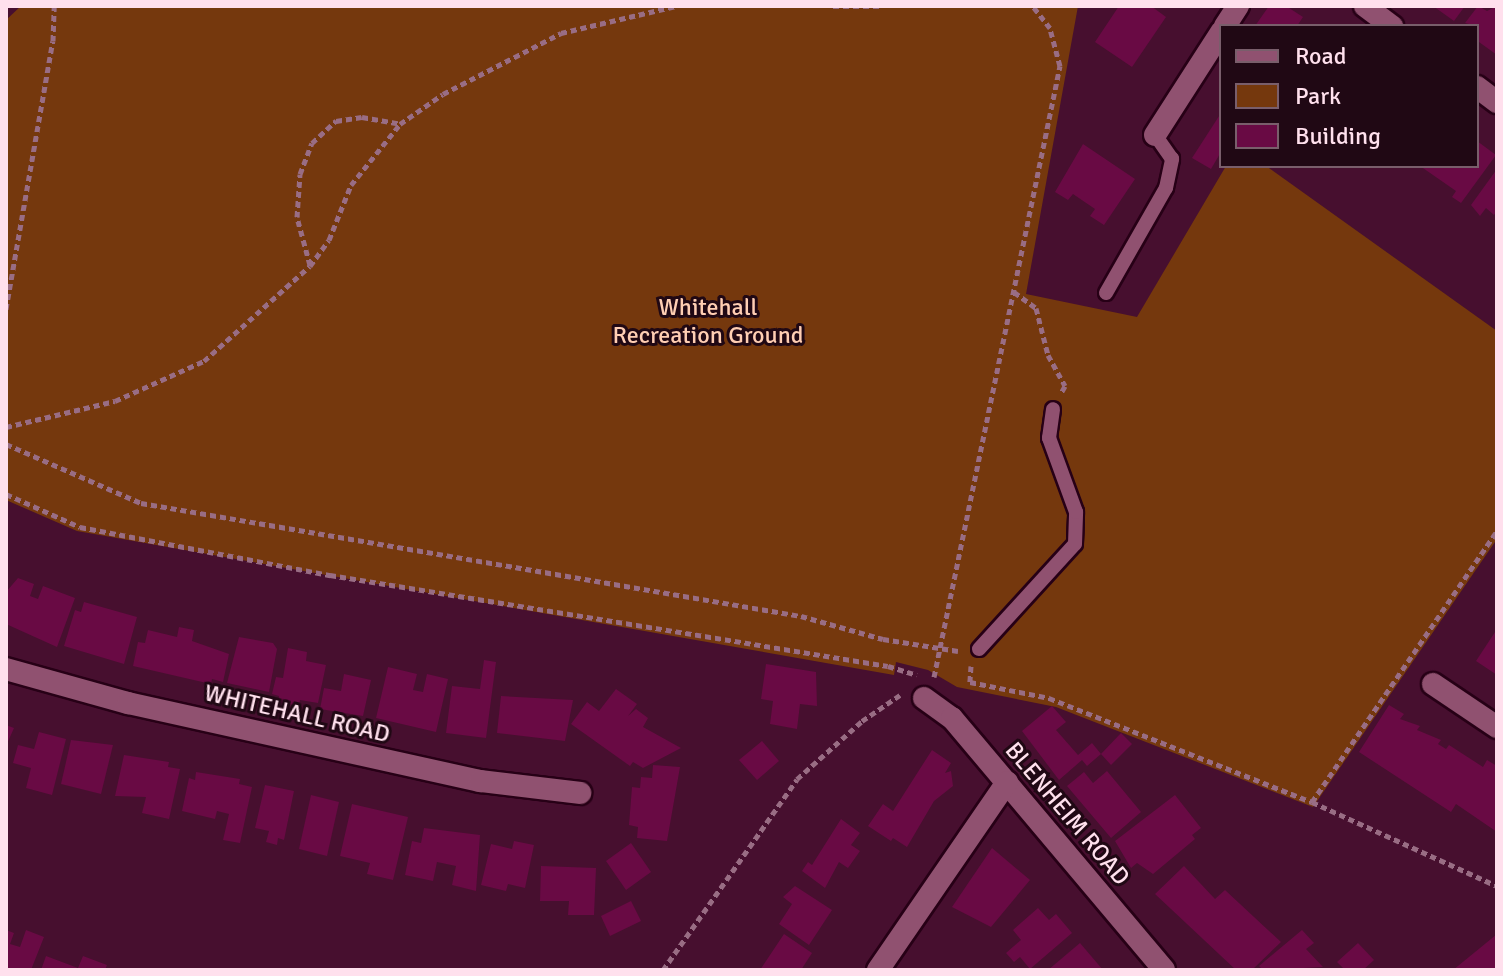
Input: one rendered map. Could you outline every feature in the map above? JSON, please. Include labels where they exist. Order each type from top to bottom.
[{"type":"street","points":[[1226,24],[1238,6]]},
{"type":"street","points":[[1365,6],[1389,24]]},
{"type":"street","points":[[1155,135],[1219,35]]},
{"type":"street","points":[[1479,88],[1497,102]]},
{"type":"street","name":"WHITEHALL ROAD","points":[[6,669],[128,703],[480,781],[580,793]]},
{"type":"street","points":[[1433,684],[1497,727]]},
{"type":"street","name":"BLENHEIM ROAD","points":[[925,689],[1164,970]]},
{"type":"street","points":[[878,970],[1007,782]]},
{"type":"lane","points":[[1106,293],[1166,188],[1172,159],[1155,135]]},
{"type":"lane","points":[[979,649],[1075,544],[1076,512],[1049,438],[1053,409]]},
{"type":"path","points":[[6,309],[53,41],[54,6]]},
{"type":"path","points":[[6,427],[115,401],[204,361],[310,266],[329,240],[351,185],[400,124],[443,94],[561,33],[676,6]]},
{"type":"path","points":[[833,6],[882,6]]},
{"type":"path","points":[[663,970],[797,779],[862,721],[925,689],[943,646],[1060,66],[1050,28],[1033,6]]},
{"type":"path","points":[[310,266],[297,217],[300,174],[312,143],[336,121],[362,117],[400,124]]},
{"type":"path","points":[[1014,292],[1036,308],[1048,355],[1065,386],[1053,409]]},
{"type":"path","points":[[6,444],[141,503],[801,616],[883,639],[943,646],[973,655],[970,682],[1049,698],[1312,802],[1497,886]]},
{"type":"path","points":[[6,494],[80,527],[330,575],[888,666],[925,689]]},
{"type":"path","points":[[1312,802],[1497,531]]},
{"type":"green space","name":"Whitehall Recreation Ground","points":[[21,6],[1078,6],[1026,294],[1137,317],[1225,168],[1269,168],[1497,331],[1497,539],[1313,807],[1056,707],[957,687],[928,670],[896,662],[894,675],[77,531],[6,500],[6,20]]},
{"type":"building","points":[[1119,6],[1151,6],[1166,17],[1132,67],[1095,42]]},
{"type":"building","points":[[1269,6],[1286,6],[1303,17],[1298,24],[1256,24]]},
{"type":"building","points":[[1433,6],[1465,6],[1454,21]]},
{"type":"building","points":[[1478,6],[1487,11],[1497,6],[1497,55],[1479,42],[1479,24],[1465,23]]},
{"type":"building","points":[[1219,116],[1219,155],[1211,169],[1192,158]]},
{"type":"building","points":[[1479,142],[1496,155],[1461,203],[1452,197],[1456,191],[1423,168],[1479,168]]},
{"type":"building","points":[[1083,144],[1135,179],[1104,225],[1090,216],[1095,209],[1073,194],[1068,200],[1055,192]]},
{"type":"building","points":[[1497,169],[1497,211],[1494,215],[1486,208],[1480,216],[1471,205]]},
{"type":"building","points":[[18,578],[34,584],[30,596],[38,599],[43,586],[75,598],[57,647],[6,624],[6,592]]},
{"type":"building","points":[[84,602],[137,617],[124,664],[64,646],[75,610],[81,612]]},
{"type":"building","points":[[179,627],[194,630],[192,641],[229,654],[223,682],[212,679],[211,684],[133,666],[138,642],[145,643],[148,630],[177,637]]},
{"type":"building","points":[[1497,629],[1497,675],[1476,661]]},
{"type":"building","points":[[239,637],[273,643],[277,649],[269,692],[227,683]]},
{"type":"building","points":[[288,648],[307,652],[306,661],[326,665],[318,703],[300,700],[299,706],[278,702],[279,696],[272,694],[276,677],[283,678]]},
{"type":"building","points":[[484,660],[496,662],[486,738],[446,733],[452,686],[480,689]]},
{"type":"building","points":[[766,664],[816,672],[817,706],[800,704],[797,729],[770,724],[773,701],[761,699]]},
{"type":"building","points":[[388,667],[417,674],[413,690],[423,692],[427,674],[448,679],[436,732],[376,718]]},
{"type":"building","points":[[344,674],[371,680],[363,716],[320,709],[324,688],[341,691]]},
{"type":"building","points":[[616,689],[637,704],[628,716],[636,709],[648,718],[643,727],[681,748],[643,768],[633,762],[630,766],[571,724],[587,702],[599,711]]},
{"type":"building","points":[[501,696],[573,700],[565,741],[497,733]]},
{"type":"building","points":[[1389,705],[1404,714],[1400,719],[1420,726],[1417,730],[1441,740],[1438,744],[1446,749],[1449,745],[1483,767],[1487,760],[1497,766],[1497,832],[1456,804],[1451,812],[1359,752]]},
{"type":"building","points":[[1052,706],[1066,722],[1056,730],[1078,755],[1092,743],[1101,754],[1087,766],[1082,760],[1059,780],[1022,731]]},
{"type":"building","points":[[6,725],[14,728],[6,746]]},
{"type":"building","points":[[39,732],[66,739],[52,795],[26,788],[31,768],[13,763],[18,745],[34,749]]},
{"type":"building","points":[[1121,733],[1132,744],[1111,765],[1101,754]]},
{"type":"building","points":[[71,740],[113,745],[101,794],[61,784]]},
{"type":"building","points":[[762,741],[779,761],[757,780],[739,760]]},
{"type":"building","points":[[932,750],[951,763],[945,773],[951,771],[953,786],[934,801],[907,847],[868,826],[883,804],[893,811]]},
{"type":"building","points":[[124,755],[169,762],[168,767],[180,769],[169,819],[142,813],[146,797],[115,796]]},
{"type":"building","points":[[653,765],[680,767],[667,841],[637,838],[638,827],[629,825],[632,787],[640,788],[641,777],[652,778]]},
{"type":"building","points":[[1107,771],[1141,812],[1111,838],[1067,786],[1084,772],[1093,783]]},
{"type":"building","points":[[196,772],[240,779],[239,784],[252,787],[240,843],[223,840],[229,814],[217,811],[215,819],[182,811],[189,778],[195,780]]},
{"type":"building","points":[[265,785],[294,791],[284,840],[278,838],[277,845],[266,842],[269,831],[255,828]]},
{"type":"building","points":[[311,795],[339,802],[327,856],[299,849]]},
{"type":"building","points":[[1175,795],[1201,828],[1192,835],[1195,839],[1153,874],[1137,863],[1131,868],[1115,841]]},
{"type":"building","points":[[352,804],[408,817],[393,880],[367,874],[370,863],[340,856]]},
{"type":"building","points":[[841,819],[860,833],[851,845],[860,851],[848,868],[839,862],[825,888],[802,871],[808,862],[812,865]]},
{"type":"building","points":[[424,828],[480,835],[476,891],[452,885],[456,866],[437,862],[433,881],[405,875],[412,841],[421,843]]},
{"type":"building","points":[[514,841],[534,845],[525,888],[508,884],[506,891],[481,885],[491,844],[512,849]]},
{"type":"building","points":[[631,843],[651,872],[626,890],[606,861]]},
{"type":"building","points":[[992,848],[1030,880],[991,927],[952,907]]},
{"type":"building","points":[[541,866],[596,868],[594,915],[568,915],[569,901],[540,901]]},
{"type":"building","points":[[1184,866],[1215,899],[1225,890],[1281,942],[1252,970],[1236,970],[1155,894]]},
{"type":"building","points":[[795,886],[832,910],[809,945],[779,924],[792,904],[783,897]]},
{"type":"building","points":[[631,901],[641,921],[610,936],[601,916]]},
{"type":"building","points":[[1038,908],[1049,920],[1056,914],[1072,933],[1030,969],[1020,957],[1014,962],[1006,953],[1021,940],[1013,930]]},
{"type":"building","points":[[6,930],[14,933],[10,944],[20,947],[26,930],[44,937],[31,970],[6,970]]},
{"type":"building","points":[[1302,930],[1314,943],[1306,949],[1323,967],[1263,970],[1259,966]]},
{"type":"building","points":[[784,934],[812,953],[801,970],[760,970]]},
{"type":"building","points":[[1497,934],[1497,970],[1453,970],[1480,948]]},
{"type":"building","points":[[1080,943],[1103,970],[1048,970]]},
{"type":"building","points":[[1358,943],[1374,960],[1363,970],[1345,970],[1337,962]]},
{"type":"building","points":[[46,956],[78,968],[83,956],[107,965],[105,970],[41,970]]}]
